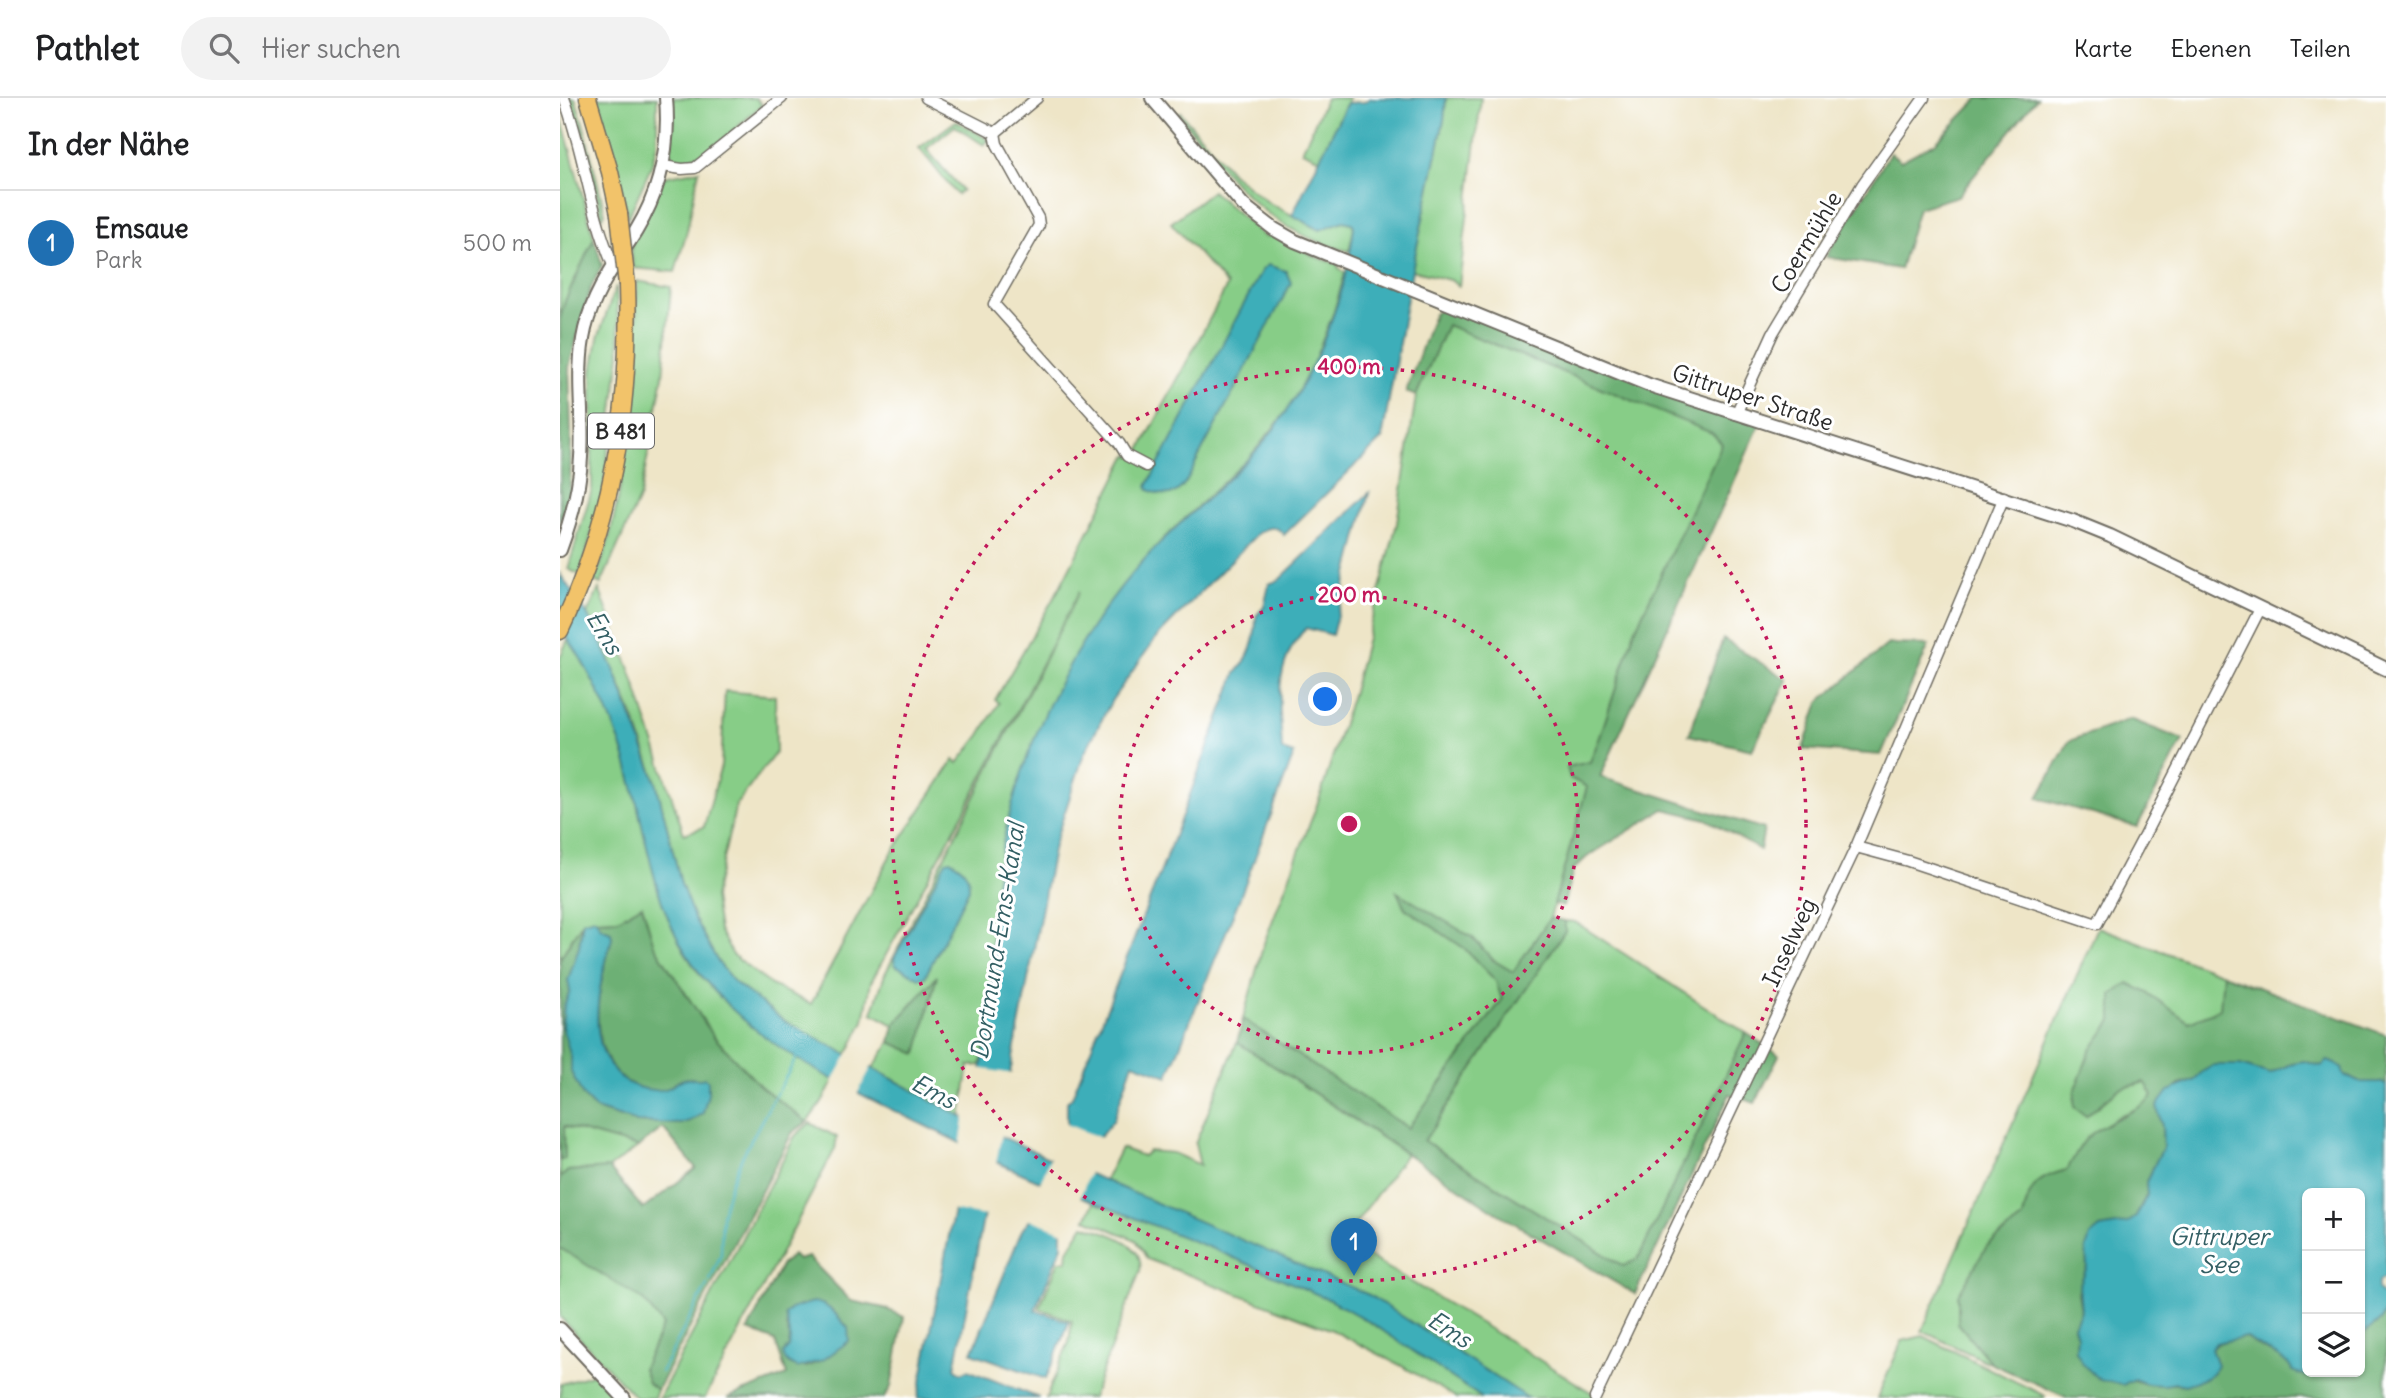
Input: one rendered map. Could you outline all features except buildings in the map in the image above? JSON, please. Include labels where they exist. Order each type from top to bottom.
[{"type":"highway","name":"B 481","points":[[560,631],[585,572],[604,515],[618,453],[627,379],[627,285],[619,214],[610,172],[588,98]]},
{"type":"street","points":[[564,98],[574,125],[604,245],[613,265]]},
{"type":"street","points":[[562,544],[575,505],[581,466],[580,371],[585,330],[595,298],[644,218],[663,166],[667,130],[666,98]]},
{"type":"street","points":[[663,166],[695,168],[782,98]]},
{"type":"street","points":[[926,98],[995,133]]},
{"type":"street","points":[[995,133],[1037,98]]},
{"type":"street","name":"Gittruper Straße","points":[[1152,98],[1224,184],[1251,211],[1295,241],[1649,386],[2004,497],[2110,536],[2386,669]]},
{"type":"street","name":"Coermühle","points":[[1736,414],[1773,333],[1863,185],[1924,98]]},
{"type":"street","points":[[995,133],[997,144],[1038,218],[1039,225],[994,304],[1119,443],[1127,456],[1146,466]]},
{"type":"street","name":"Inselweg","points":[[1595,1398],[1856,846],[2004,497]]},
{"type":"street","points":[[1856,846],[2097,924],[2260,609]]},
{"type":"street","points":[[560,1329],[624,1398]]},
{"type":"green space","points":[[569,98],[575,98],[583,123],[605,213],[602,218],[580,125]]},
{"type":"green space","points":[[594,98],[657,98],[657,144],[651,167],[628,218],[611,144]]},
{"type":"green space","points":[[672,98],[756,98],[762,105],[708,150],[696,156],[670,162]]},
{"type":"green space","points":[[1326,98],[1349,98],[1320,159],[1302,151]]},
{"type":"green space","points":[[1446,98],[1481,98],[1459,286],[1453,281],[1412,270],[1444,120]]},
{"type":"green space","points":[[1979,98],[2037,98],[1958,196],[1918,208],[1900,269],[1826,257],[1890,153],[1901,161],[1935,143]]},
{"type":"green space","points":[[560,112],[594,238],[565,301],[560,319]]},
{"type":"green space","points":[[1180,112],[1232,173],[1269,203],[1320,230],[1343,221],[1352,223],[1354,228],[1349,251],[1319,242],[1271,216],[1232,180],[1178,114]]},
{"type":"green space","points":[[956,121],[989,140],[984,145],[955,126],[926,149],[962,190],[957,195],[919,148]]},
{"type":"green space","points":[[699,170],[687,231],[675,272],[633,268],[631,246],[664,177]]},
{"type":"green space","points":[[1212,191],[1265,237],[1275,235],[1316,257],[1338,264],[1345,273],[1334,311],[1313,364],[1288,410],[1249,458],[1161,541],[1116,594],[1081,645],[1031,747],[1008,821],[996,884],[990,1015],[981,1065],[969,1066],[961,1117],[873,1068],[890,1042],[917,1053],[936,978],[894,1025],[872,1013],[885,974],[1079,592],[961,818],[871,982],[864,1021],[847,1055],[783,1020],[734,982],[718,962],[694,918],[681,884],[656,782],[634,718],[587,614],[599,589],[631,672],[684,834],[704,827],[721,766],[725,691],[775,696],[776,752],[736,805],[714,897],[719,930],[733,955],[771,985],[811,1004],[890,856],[954,760],[958,763],[980,735],[999,703],[995,700],[1060,587],[1127,456],[1138,454],[1226,288],[1227,285],[1171,223]]},
{"type":"green space","points":[[594,238],[602,265],[590,290],[569,367],[570,494],[560,523],[560,319],[565,301]]},
{"type":"green space","points":[[637,281],[671,287],[663,376],[640,496],[601,584],[594,581],[612,527],[628,441],[635,361]]},
{"type":"green space","points":[[616,286],[620,354],[603,492],[580,575],[568,569],[592,489],[592,371],[598,338]]},
{"type":"green space","points":[[1442,308],[1760,424],[1600,777],[1764,829],[1760,850],[1706,819],[1664,809],[1587,857],[1573,870],[1563,906],[1554,904],[1587,787],[1570,778],[1567,767],[1590,762],[1635,630],[1722,444],[1712,433],[1447,325],[1416,396],[1406,392],[1434,314]]},
{"type":"green space","points":[[1447,325],[1713,433],[1723,444],[1635,630],[1590,762],[1567,767],[1570,778],[1588,787],[1550,918],[1513,972],[1493,960],[1473,938],[1398,893],[1405,908],[1464,948],[1496,981],[1502,1000],[1408,1128],[1243,1019],[1264,943],[1320,797],[1354,688],[1397,523],[1416,396]]},
{"type":"green space","points":[[569,637],[617,733],[659,892],[682,947],[712,989],[743,1019],[778,1045],[834,1080],[807,1122],[760,1086],[714,1037],[654,945],[642,905],[618,919],[587,920],[560,959],[560,657]]},
{"type":"green space","points":[[1723,639],[1788,680],[1752,750],[1689,735]]},
{"type":"green space","points":[[1888,644],[1929,645],[1881,755],[1803,749],[1819,702]]},
{"type":"green space","points":[[2130,719],[2183,740],[2137,827],[2038,798],[2069,741]]},
{"type":"green space","points":[[1397,892],[1473,938],[1493,960],[1513,972],[1550,918],[1565,921],[1565,931],[1424,1141],[1623,1266],[1638,1259],[1746,1033],[1779,1055],[1755,1103],[1730,1094],[1635,1294],[1497,1213],[1237,1042],[1243,1019],[1408,1128],[1502,1000],[1496,981],[1464,948],[1405,908]]},
{"type":"green space","points":[[642,905],[654,945],[714,1037],[760,1086],[807,1122],[792,1133],[657,1390],[648,1383],[643,1368],[663,1325],[643,1300],[560,1248],[560,1178],[568,1171],[609,1168],[643,1209],[696,1168],[663,1128],[638,1147],[564,1126],[565,1159],[560,1160],[560,959],[583,921],[618,919]],"holes":[[[599,924],[601,928],[608,930],[612,937],[598,1003],[599,1036],[604,1052],[621,1077],[632,1085],[651,1091],[668,1089],[688,1078],[708,1081],[703,1113],[690,1121],[680,1124],[636,1122],[596,1109],[583,1096],[571,1072],[571,1057],[562,1027],[564,1006],[570,991],[568,980],[579,947],[581,927]]]},
{"type":"green space","points":[[1565,921],[1575,922],[1746,1033],[1638,1260],[1623,1266],[1424,1141],[1565,931]]},
{"type":"green space","points":[[2098,927],[2223,974],[2221,1009],[2189,1022],[2146,992],[2112,995],[2112,1021],[2090,1051],[2087,1116],[2119,1089],[2146,1082],[2154,1095],[2146,1105],[2121,1115],[2087,1137],[2067,1170],[2047,1177],[2035,1185],[2023,1218],[1987,1246],[1958,1323],[1992,1364],[1922,1331]]},
{"type":"green space","points":[[2223,974],[2386,1035],[2386,1085],[2380,1082],[2358,1082],[2344,1075],[2341,1067],[2331,1064],[2321,1066],[2303,1061],[2270,1074],[2240,1065],[2202,1072],[2196,1080],[2179,1085],[2157,1106],[2162,1126],[2163,1148],[2146,1182],[2147,1194],[2136,1217],[2127,1224],[2100,1228],[2086,1248],[2087,1267],[2078,1293],[2081,1310],[2074,1326],[2077,1335],[2076,1351],[2139,1382],[2185,1385],[2217,1365],[2211,1349],[2214,1346],[2227,1340],[2246,1337],[2254,1344],[2288,1361],[2302,1372],[2302,1377],[2365,1377],[2365,1332],[2386,1313],[2386,1398],[2068,1398],[1992,1364],[1958,1323],[1958,1295],[1987,1246],[2023,1218],[2035,1185],[2047,1177],[2067,1170],[2088,1137],[2104,1125],[2140,1107],[2153,1095],[2145,1082],[2119,1089],[2086,1116],[2074,1107],[2075,1091],[2090,1051],[2112,1021],[2112,995],[2128,983],[2146,992],[2189,1022],[2220,1009]]},
{"type":"green space","points":[[937,976],[917,1054],[890,1042],[894,1025]]},
{"type":"green space","points":[[1237,1042],[1406,1154],[1343,1241],[1600,1398],[1508,1398],[1484,1381],[1105,1180],[1121,1148],[1143,1156],[1149,1151],[1173,1153],[1200,1165],[1195,1144]]},
{"type":"green space","points":[[810,1123],[837,1137],[835,1149],[705,1398],[659,1398],[795,1136]]},
{"type":"green space","points":[[563,1126],[638,1147],[609,1168],[568,1171],[560,1178],[560,1160],[565,1159]]},
{"type":"green space","points":[[1094,1202],[1243,1260],[1330,1300],[1388,1334],[1482,1398],[1457,1398],[1332,1330],[1147,1259],[1136,1240],[1086,1219]]},
{"type":"green space","points":[[1084,1225],[1113,1235],[1130,1245],[1140,1261],[1140,1271],[1092,1398],[1046,1398],[1069,1342],[1072,1321],[1039,1308],[1059,1261],[1067,1261],[1068,1250]]},
{"type":"green space","points":[[560,1247],[643,1300],[663,1325],[643,1368],[648,1383],[657,1390],[654,1398],[636,1398],[560,1317]]},
{"type":"green space","points":[[793,1255],[798,1260],[808,1257],[851,1301],[884,1308],[904,1317],[891,1387],[884,1398],[727,1398],[787,1375],[775,1341],[748,1330],[782,1264]],"holes":[[[832,1310],[848,1328],[832,1353],[806,1367],[783,1353],[789,1347],[790,1338],[786,1326]]]},
{"type":"green space","points":[[1923,1336],[2045,1396],[2044,1398],[1877,1398],[1902,1341]]},
{"type":"green space","points":[[594,1374],[616,1398],[560,1398],[561,1384]]},
{"type":"water","name":"Dortmund-Ems-Kanal","points":[[1370,98],[1446,98],[1382,439],[1284,535],[1278,529],[1271,528],[1257,534],[1156,638],[1112,700],[1084,754],[1054,845],[998,1135],[1053,1160],[1067,1126],[1067,1102],[1072,1097],[1236,673],[1248,654],[1255,632],[1256,616],[1264,607],[1269,584],[1279,580],[1369,493],[1332,635],[1306,628],[1295,642],[1283,670],[1280,685],[1282,750],[1294,754],[1168,1076],[1133,1063],[1113,1121],[1098,1139],[1085,1172],[1369,1295],[1528,1398],[1482,1398],[1373,1324],[1330,1300],[1218,1251],[1077,1195],[1062,1231],[1062,1246],[1035,1310],[1069,1322],[1046,1379],[972,1353],[1044,1183],[994,1161],[955,1368],[961,1373],[968,1370],[1039,1398],[918,1398],[966,1146],[832,1079],[789,1053],[749,1024],[714,990],[685,951],[663,905],[633,785],[617,734],[579,655],[561,627],[560,574],[587,614],[613,667],[656,782],[681,884],[694,918],[718,962],[734,982],[783,1020],[970,1121],[991,1012],[996,881],[1016,790],[1037,731],[1074,657],[1109,603],[1149,554],[1263,443],[1296,396],[1334,313],[1350,255],[1354,226],[1343,221],[1320,230],[1292,215],[1347,103],[1364,102]]},
{"type":"water","points":[[1268,265],[1286,271],[1291,283],[1188,478],[1179,490],[1173,493],[1158,494],[1149,490],[1147,486],[1262,270]]},
{"type":"water","points":[[950,860],[965,872],[969,889],[925,977],[919,978],[895,965],[894,958],[946,861]]},
{"type":"water","points":[[595,918],[601,928],[611,932],[612,938],[603,972],[598,1010],[601,1046],[608,1062],[624,1080],[650,1090],[667,1089],[684,1079],[705,1078],[708,1081],[708,1094],[703,1113],[690,1121],[680,1124],[637,1122],[596,1109],[583,1096],[571,1072],[571,1057],[562,1027],[564,1006],[570,991],[568,980],[579,947],[583,921]]},
{"type":"water","name":"Gittruper See","points":[[2303,1061],[2321,1066],[2328,1061],[2342,1067],[2344,1075],[2358,1082],[2380,1082],[2386,1085],[2386,1277],[2378,1282],[2378,1290],[2386,1298],[2383,1317],[2365,1332],[2365,1188],[2302,1188],[2302,1375],[2292,1371],[2285,1361],[2246,1337],[2216,1343],[2211,1349],[2217,1365],[2214,1372],[2206,1378],[2185,1385],[2147,1384],[2134,1379],[2123,1385],[2100,1380],[2083,1364],[2076,1351],[2077,1336],[2074,1326],[2081,1310],[2079,1286],[2087,1267],[2086,1248],[2090,1236],[2100,1228],[2127,1223],[2136,1217],[2147,1195],[2146,1182],[2163,1147],[2157,1106],[2168,1091],[2196,1080],[2202,1072],[2214,1065],[2240,1065],[2270,1074]]},
{"type":"water","points":[[813,1302],[824,1305],[837,1315],[848,1328],[849,1341],[823,1360],[797,1368],[787,1362],[783,1353],[789,1347],[790,1338],[785,1315],[790,1309]]},
{"type":"pier","points":[[849,1052],[873,1064],[856,1096],[832,1083]]},
{"type":"pier","points":[[977,1068],[1013,1074],[986,1216],[950,1210],[965,1115],[968,1117]]},
{"type":"pier","points":[[1063,1123],[1103,1139],[1066,1233],[1027,1218]]},
{"type":"waterway","points":[[779,1089],[798,1055]]},
{"type":"waterway","points":[[710,1280],[721,1254],[722,1215],[731,1182],[777,1092]]},
{"type":"waterway","points":[[661,1372],[707,1285]]},
{"type":"place","name":"Emsaue","points":[[1354,1276]]},
{"type":"water label","name":"Ems","points":[[605,632]]},
{"type":"water label","name":"Ems","points":[[934,1091]]},
{"type":"water label","name":"Ems","points":[[1450,1329]]}]
